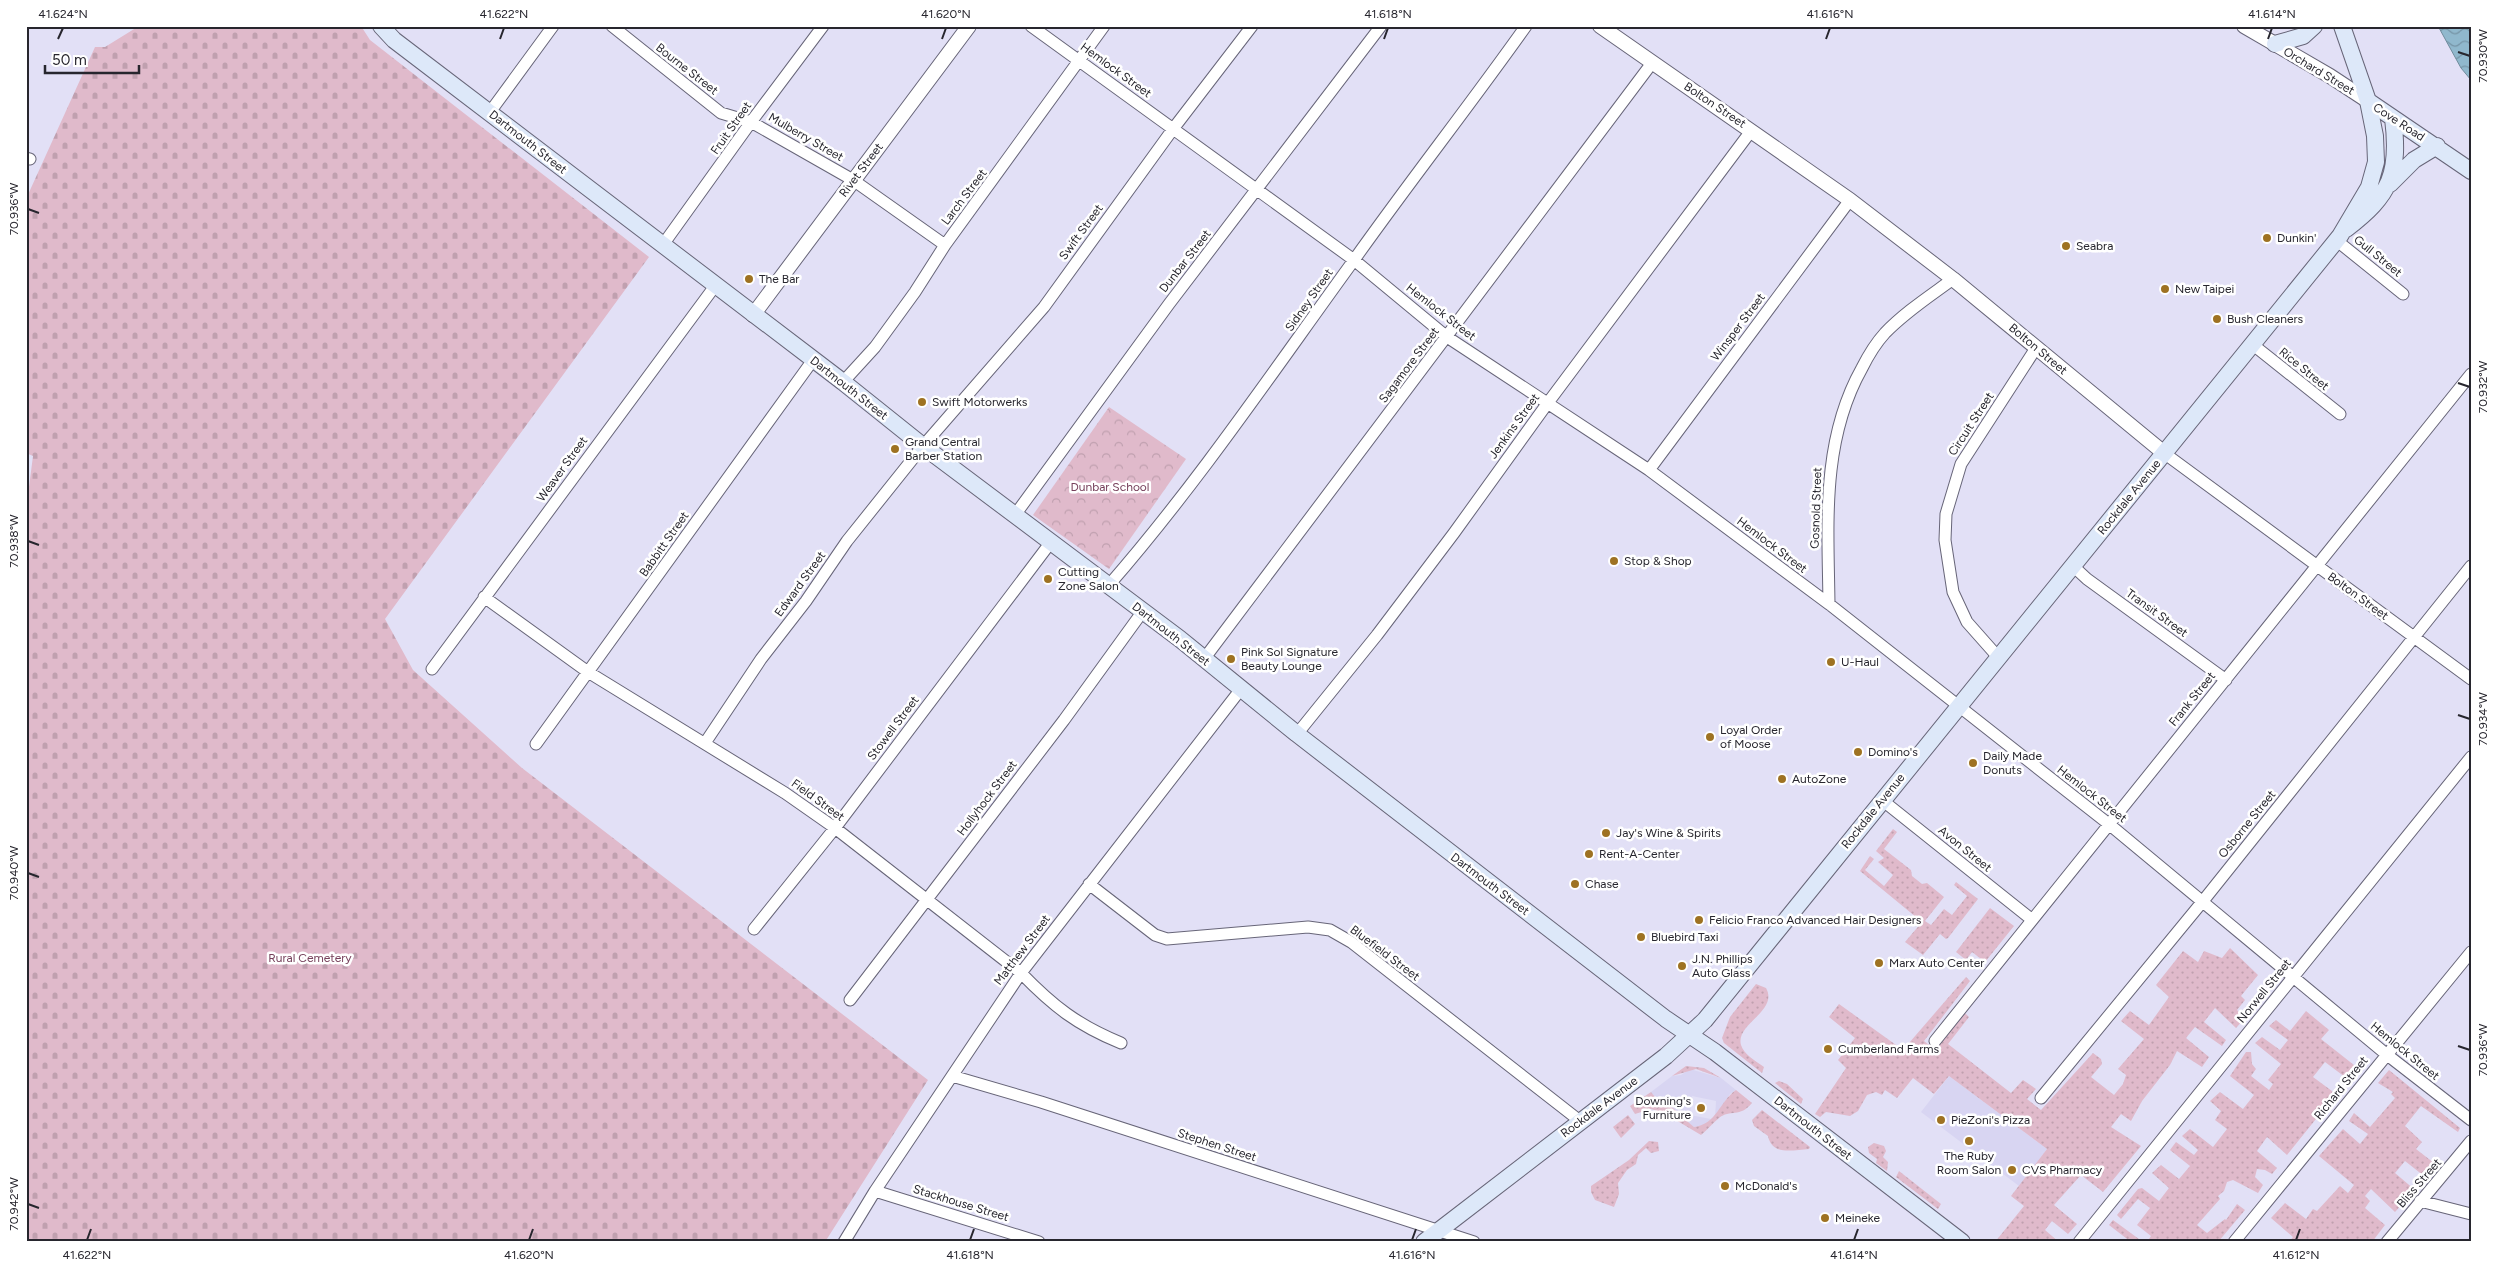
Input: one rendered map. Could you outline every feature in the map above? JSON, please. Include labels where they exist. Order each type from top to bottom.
[{"type":"main road","name":"Dartmouth Street","points":[[380,26],[394,40],[662,246],[843,382],[923,446],[1143,611],[1297,734],[1666,1019],[1690,1035],[1962,1242]]},
{"type":"main road","points":[[2275,44],[2302,36],[2314,26]]},
{"type":"main road","name":"Cove Road","points":[[2342,26],[2368,101],[2437,146],[2471,171]]},
{"type":"main road","name":"Rockdale Avenue","points":[[1424,1242],[1666,1056],[1711,1013],[2339,236],[2369,187],[2374,171],[2375,143],[2368,101]]},
{"type":"main road","name":"Rockdale Avenue","points":[[2339,236],[2367,213],[2391,180],[2396,141],[2393,118]]},
{"type":"main road","points":[[2387,188],[2414,160],[2437,146]]},
{"type":"street","points":[[490,112],[553,26]]},
{"type":"street","name":"Bourne Street","points":[[612,26],[721,113],[751,122]]},
{"type":"street","name":"Fruit Street","points":[[662,246],[823,26]]},
{"type":"street","name":"Rivet Street","points":[[753,315],[969,26]]},
{"type":"street","name":"Hemlock Street","points":[[1031,26],[1354,260],[1447,337],[1649,470],[1829,604],[2110,825],[2386,1054],[2471,1120]]},
{"type":"street","name":"Larch Street","points":[[843,382],[875,347],[915,292],[945,245],[1020,145],[1078,60],[1104,26]]},
{"type":"street","name":"Swift Street","points":[[923,446],[1044,307],[1173,129],[1252,26]]},
{"type":"street","name":"Dunbar Street","points":[[1015,514],[1169,304],[1381,26]]},
{"type":"street","name":"Sidney Street","points":[[1109,585],[1141,548],[1297,341],[1354,260],[1468,109],[1526,26]]},
{"type":"street","name":"Bolton Street","points":[[1600,26],[1850,200],[1954,279],[2164,453],[2471,679]]},
{"type":"street","name":"Orchard Street","points":[[2244,26],[2368,101]]},
{"type":"street","name":"Sagamore Street","points":[[1204,659],[1652,62]]},
{"type":"street","name":"Mulberry Street","points":[[751,122],[853,180],[945,245]]},
{"type":"street","name":"Jenkins Street","points":[[1297,734],[1377,635],[1454,533],[1547,404],[1752,131]]},
{"type":"street","name":"Winsper Street","points":[[1649,470],[1850,200]]},
{"type":"street","name":"Gull Street","points":[[2339,236],[2403,294]]},
{"type":"street","name":"Gosnold Street","points":[[1829,604],[1829,471],[1839,422],[1861,369],[1884,335],[1905,314],[1954,279]]},
{"type":"street","name":"Weaver Street","points":[[432,669],[715,286]]},
{"type":"street","name":"Rice Street","points":[[2252,344],[2340,414]]},
{"type":"street","name":"Circuit Street","points":[[1998,657],[1967,622],[1953,592],[1945,540],[1946,514],[1961,464],[2036,348]]},
{"type":"street","name":"Babbitt Street","points":[[536,744],[813,360]]},
{"type":"street","name":"Frank Street","points":[[1934,1041],[2031,919],[2110,825],[2471,374]]},
{"type":"street","name":"Edward Street","points":[[705,744],[761,659],[806,601],[847,541],[923,446]]},
{"type":"street","name":"Stowell Street","points":[[754,929],[835,828],[1051,542]]},
{"type":"street","name":"Transit Street","points":[[2073,566],[2087,579],[2226,680]]},
{"type":"street","name":"Osborne Street","points":[[2041,1098],[2203,901],[2471,566]]},
{"type":"street","name":"Field Street","points":[[484,597],[588,672],[785,793],[835,828],[1021,973],[1047,1000],[1090,1030],[1121,1042]]},
{"type":"street","name":"Hollyhock Street","points":[[850,1000],[1064,720],[1143,611]]},
{"type":"street","name":"Matthew Street","points":[[844,1242],[875,1191],[1021,973],[1241,689]]},
{"type":"street","name":"Norwell Street","points":[[2079,1242],[2471,757]]},
{"type":"street","name":"Avon Street","points":[[1882,800],[2031,919]]},
{"type":"street","name":"Bluefield Street","points":[[1089,884],[1155,935],[1167,939],[1308,927],[1330,930],[1351,942],[1580,1121]]},
{"type":"street","name":"Richard Street","points":[[2234,1242],[2471,952]]},
{"type":"street","name":"Stephen Street","points":[[952,1076],[1041,1102],[1474,1242]]},
{"type":"street","name":"Bliss Street","points":[[2387,1242],[2471,1141]]},
{"type":"street","name":"Stackhouse Street","points":[[875,1191],[1039,1242]]},
{"type":"street","points":[[2420,1201],[2471,1214]]},
{"type":"shaded area","points":[[1690,1069],[1721,1078],[1736,1090],[1730,1094],[1715,1117],[1716,1101],[1692,1096],[1690,1115],[1711,1119],[1705,1125],[1694,1127],[1678,1115],[1675,1110],[1656,1100],[1651,1092],[1672,1076],[1681,1075]]},
{"type":"shaded area","points":[[1949,1076],[2047,1149],[2019,1186],[1921,1112]]},
{"type":"green space","name":"Rural Cemetery","points":[[139,26],[361,26],[370,40],[649,257],[385,619],[413,670],[522,768],[928,1080],[825,1242],[26,1242],[26,510],[33,456],[26,453],[26,199],[95,47],[105,47]]},
{"type":"green space","name":"Dunbar School","points":[[1109,407],[1186,459],[1109,569],[1033,515]]},
{"type":"green space","points":[[1893,829],[1897,832],[1884,849],[1911,870],[1912,876],[1922,884],[1927,883],[1944,897],[1925,921],[1931,925],[1944,909],[1952,915],[1967,896],[1954,885],[1956,882],[1978,899],[1948,938],[1946,939],[1940,934],[1923,955],[1905,942],[1922,922],[1860,871],[1870,856],[1874,859],[1865,870],[1884,886],[1893,875],[1878,862],[1884,858],[1876,851]]},
{"type":"green space","points":[[1990,908],[2014,926],[1985,962],[1972,952],[1966,960],[1956,952]]},
{"type":"green space","points":[[2230,948],[2258,975],[2241,996],[2245,1000],[2237,1010],[2245,1018],[2236,1028],[2215,1008],[2204,1022],[2226,1040],[2222,1046],[2195,1027],[2186,1038],[2209,1057],[2202,1067],[2177,1051],[2170,1065],[2142,1101],[2131,1121],[2121,1114],[2111,1127],[2141,1146],[2103,1192],[2081,1175],[2054,1205],[2077,1224],[2068,1234],[2052,1221],[2045,1230],[2059,1242],[1995,1242],[2024,1206],[2011,1196],[2047,1149],[1949,1076],[1934,1094],[1913,1078],[1897,1098],[1885,1090],[1882,1095],[1876,1092],[1867,1095],[1858,1111],[1850,1116],[1826,1112],[1820,1117],[1815,1114],[1846,1068],[1838,1060],[1855,1038],[1829,1017],[1839,1004],[1903,1050],[1966,977],[1970,981],[1924,1041],[1934,1049],[1964,1012],[1969,1017],[1948,1044],[2011,1093],[2023,1080],[2036,1089],[2027,1099],[2041,1110],[2093,1053],[2101,1059],[2102,1064],[2091,1077],[2114,1095],[2123,1084],[2126,1075],[2118,1069],[2144,1039],[2121,1021],[2130,1011],[2149,1025],[2169,997],[2156,985],[2183,951],[2198,962],[2204,951],[2222,958]]},
{"type":"green space","points":[[1756,984],[1766,988],[1767,1004],[1744,1030],[1741,1037],[1741,1045],[1747,1055],[1764,1067],[1762,1073],[1724,1043],[1722,1038],[1730,1017]]},
{"type":"green space","points":[[2306,1011],[2329,1030],[2321,1039],[2359,1069],[2349,1080],[2325,1062],[2313,1077],[2336,1094],[2287,1155],[2267,1137],[2257,1151],[2277,1168],[2272,1174],[2265,1170],[2257,1169],[2255,1177],[2263,1185],[2258,1193],[2233,1180],[2227,1182],[2224,1191],[2218,1196],[2220,1199],[2197,1225],[2207,1233],[2226,1220],[2237,1204],[2245,1210],[2218,1242],[2147,1242],[2151,1236],[2137,1225],[2150,1208],[2138,1199],[2121,1219],[2117,1215],[2138,1189],[2142,1188],[2159,1201],[2169,1188],[2152,1173],[2161,1165],[2179,1179],[2190,1166],[2170,1150],[2176,1142],[2194,1155],[2198,1150],[2182,1136],[2190,1129],[2213,1147],[2227,1129],[2215,1120],[2221,1111],[2210,1101],[2220,1092],[2243,1109],[2254,1095],[2230,1076],[2246,1052],[2251,1052],[2252,1064],[2256,1069],[2251,1076],[2269,1090],[2273,1084],[2268,1080],[2281,1064],[2255,1043],[2262,1037],[2280,1050],[2288,1040],[2269,1026],[2276,1020],[2290,1031]]},
{"type":"green space","points":[[1686,1066],[1704,1068],[1721,1078],[1696,1069],[1672,1076]]},
{"type":"green space","points":[[2389,1070],[2460,1128],[2458,1132],[2421,1106],[2405,1126],[2422,1142],[2416,1149],[2434,1163],[2424,1176],[2405,1161],[2395,1173],[2415,1190],[2395,1212],[2371,1189],[2365,1196],[2370,1201],[2365,1208],[2385,1225],[2372,1242],[2289,1242],[2293,1237],[2271,1218],[2285,1203],[2306,1219],[2313,1209],[2317,1211],[2340,1186],[2348,1193],[2354,1185],[2319,1156],[2343,1129],[2360,1144],[2368,1134],[2349,1121],[2354,1113],[2370,1127],[2395,1098],[2391,1094],[2393,1092],[2378,1083]]},
{"type":"green space","points":[[1779,1081],[1787,1084],[1803,1099],[1801,1104],[1775,1083]]},
{"type":"green space","points":[[1736,1090],[1752,1103],[1748,1108],[1739,1112],[1723,1115],[1701,1135],[1664,1113],[1651,1109],[1635,1114],[1630,1106],[1651,1092],[1694,1127],[1708,1122]]},
{"type":"green space","points":[[1762,1110],[1810,1147],[1809,1149],[1790,1151],[1774,1147],[1768,1136],[1754,1126],[1752,1120]]},
{"type":"green space","points":[[1628,1115],[1635,1124],[1621,1138],[1613,1127]]},
{"type":"green space","points":[[1649,1141],[1658,1142],[1659,1151],[1651,1153],[1646,1148],[1638,1155],[1636,1164],[1627,1170],[1618,1183],[1619,1194],[1614,1207],[1595,1200],[1591,1192],[1591,1186],[1629,1160]]},
{"type":"green space","points":[[1874,1143],[1884,1146],[1886,1151],[1883,1157],[1888,1162],[1887,1171],[1876,1163],[1877,1159],[1869,1153],[1868,1147]]},
{"type":"green space","points":[[1899,1171],[1941,1204],[1938,1209],[1896,1177]]},
{"type":"green space","points":[[2113,1220],[2143,1242],[2131,1242],[2109,1225]]},
{"type":"water","points":[[2438,26],[2471,26],[2471,80],[2461,68]]},
{"type":"place","name":"Dunkin'","points":[[2267,238]]},
{"type":"place","name":"Seabra","points":[[2066,246]]},
{"type":"place","name":"The Bar","points":[[749,279]]},
{"type":"place","name":"New Taipei","points":[[2165,289]]},
{"type":"place","name":"Bush Cleaners","points":[[2217,319]]},
{"type":"place","name":"Swift Motorwerks","points":[[922,402]]},
{"type":"place","name":"Grand Central Barber Station","points":[[895,449]]},
{"type":"place","name":"Stop & Shop","points":[[1614,561]]},
{"type":"place","name":"Cutting Zone Salon","points":[[1048,579]]},
{"type":"place","name":"Pink Sol Signature Beauty Lounge","points":[[1231,659]]},
{"type":"place","name":"U-Haul","points":[[1831,662]]},
{"type":"place","name":"Loyal Order of Moose","points":[[1710,737]]},
{"type":"place","name":"Domino's","points":[[1858,752]]},
{"type":"place","name":"Daily Made Donuts","points":[[1973,763]]},
{"type":"place","name":"AutoZone","points":[[1782,779]]},
{"type":"place","name":"Jay's Wine & Spirits","points":[[1606,833]]},
{"type":"place","name":"Rent-A-Center","points":[[1589,854]]},
{"type":"place","name":"Chase","points":[[1575,884]]},
{"type":"place","name":"Felicio Franco Advanced Hair Designers","points":[[1699,920]]},
{"type":"place","name":"Bluebird Taxi","points":[[1641,937]]},
{"type":"place","name":"Marx Auto Center","points":[[1879,963]]},
{"type":"place","name":"J.N. Phillips Auto Glass","points":[[1682,966]]},
{"type":"place","name":"Cumberland Farms","points":[[1828,1049]]},
{"type":"place","name":"Downing's Furniture","points":[[1701,1108]]},
{"type":"place","name":"PieZoni's Pizza","points":[[1941,1120]]},
{"type":"place","name":"The Ruby Room Salon","points":[[1969,1141]]},
{"type":"place","name":"CVS Pharmacy","points":[[2012,1170]]},
{"type":"place","name":"McDonald's","points":[[1725,1186]]},
{"type":"place","name":"Meineke","points":[[1825,1218]]}]
